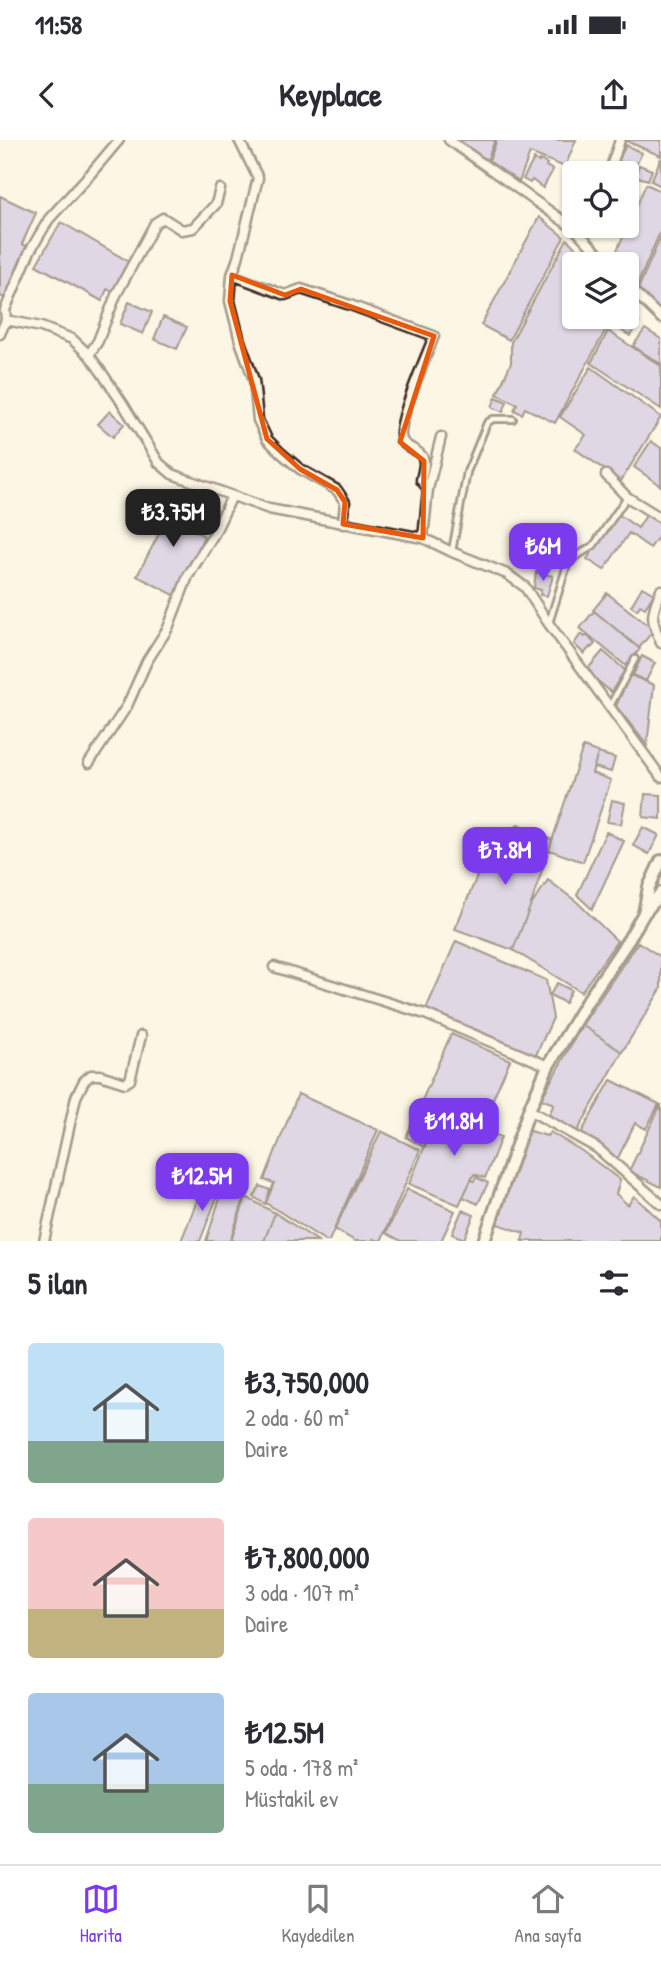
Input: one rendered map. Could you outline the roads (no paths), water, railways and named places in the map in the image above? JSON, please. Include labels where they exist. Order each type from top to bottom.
[{"type":"street","points":[[0,334],[6,320],[5,310],[30,251],[49,219],[118,140]]},
{"type":"street","points":[[239,140],[258,178],[232,275],[230,301],[254,380],[258,420],[267,439],[281,453],[300,469],[337,490],[345,502],[343,524]]},
{"type":"street","points":[[449,140],[562,218]]},
{"type":"street","points":[[613,161],[620,140]]},
{"type":"street","points":[[89,355],[98,341],[116,295],[155,223],[163,219],[182,230],[193,228],[216,204],[220,189]]},
{"type":"street","points":[[586,238],[598,252]]},
{"type":"street","points":[[232,275],[285,295],[301,289],[433,336],[405,412],[401,437],[405,445],[420,453],[424,461],[421,480],[428,489]]},
{"type":"street","points":[[639,297],[661,318]]},
{"type":"street","points":[[6,320],[41,327],[72,339],[89,355],[159,463],[172,474],[269,509],[423,538],[507,574],[525,587],[661,777]]},
{"type":"street","points":[[423,538],[428,489],[441,437]]},
{"type":"street","points":[[606,475],[627,497],[661,518]]},
{"type":"street","points":[[89,763],[127,706],[147,662],[168,628],[188,576],[214,534],[232,496]]},
{"type":"street","points":[[661,590],[652,623],[661,643]]},
{"type":"street","points":[[644,913],[649,887],[661,861]]},
{"type":"street","points":[[484,1241],[529,1110],[548,1066],[644,913],[661,893]]},
{"type":"street","points":[[274,967],[425,1014],[548,1066]]},
{"type":"street","points":[[44,1241],[73,1109],[84,1081],[91,1075],[125,1083],[130,1080],[141,1036]]},
{"type":"street","points":[[529,1110],[597,1148],[661,1204]]},
{"type":"lane","points":[[452,552],[467,472],[487,424],[493,419],[513,419]]},
{"type":"lane","points":[[549,624],[568,562],[594,545],[627,497]]},
{"type":"lane","points":[[609,707],[635,659]]}]
